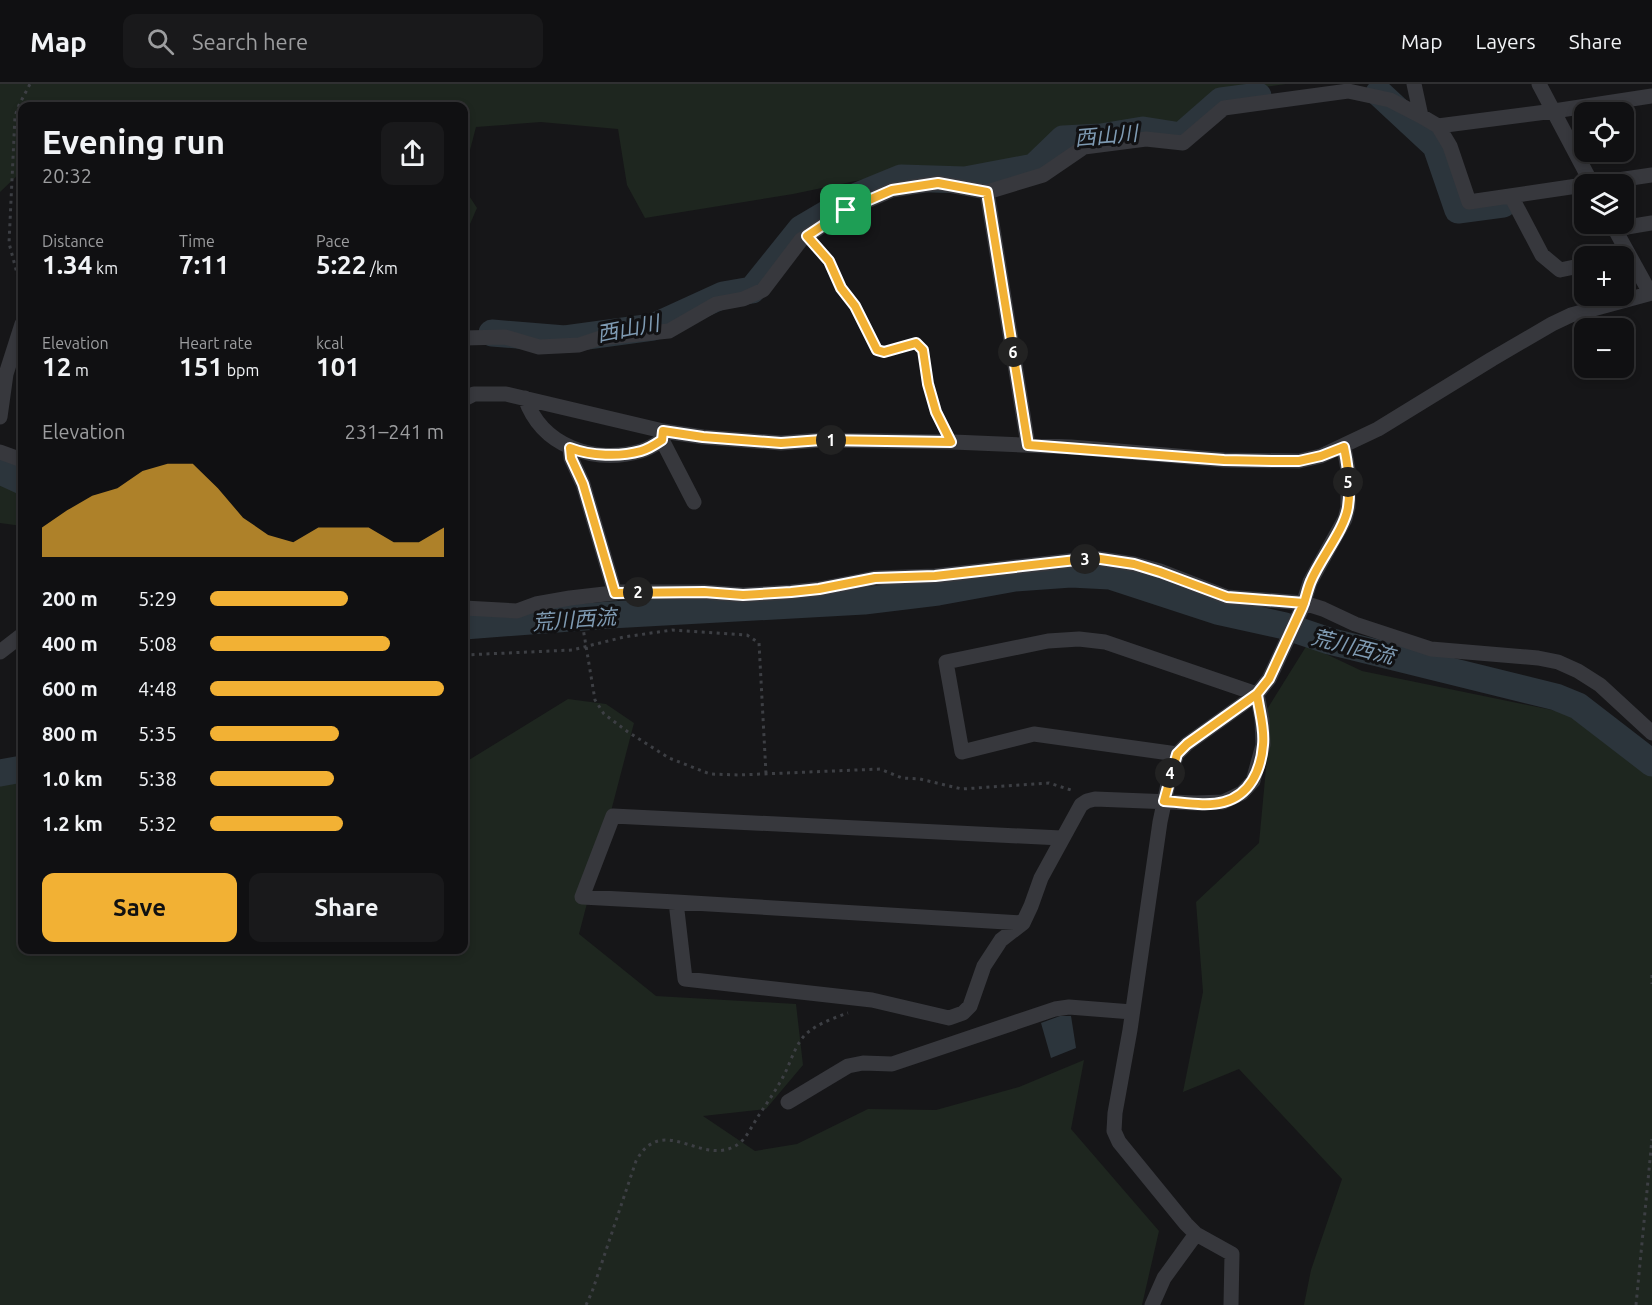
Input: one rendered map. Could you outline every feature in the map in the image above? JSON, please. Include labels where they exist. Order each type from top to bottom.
[{"type":"street","points":[[1414,84],[1421,116]]},
{"type":"street","points":[[1539,84],[1586,174]]},
{"type":"street","points":[[468,338],[505,337],[539,347],[579,345],[600,338],[669,331],[716,304],[743,299],[763,290],[801,240],[846,210],[892,190],[938,183],[987,192],[1043,175],[1084,147],[1146,139],[1183,143],[1224,108],[1348,91],[1390,100],[1438,126],[1450,146],[1469,202],[1574,187]]},
{"type":"street","points":[[1438,126],[1652,96]]},
{"type":"street","points":[[1634,178],[1652,176]]},
{"type":"street","points":[[987,192],[1028,445]]},
{"type":"street","points":[[1512,196],[1542,255],[1560,270],[1574,267]]},
{"type":"street","points":[[1634,224],[1652,223]]},
{"type":"street","points":[[469,397],[506,394],[662,436],[781,443],[821,440],[1028,445],[1224,460],[1299,461],[1344,447],[1378,429],[1552,324],[1571,315],[1651,293],[1634,268]]},
{"type":"street","points":[[0,417],[6,374],[18,336]]},
{"type":"street","points":[[525,398],[529,409],[543,430],[560,444],[570,448],[596,454],[643,451],[662,436]]},
{"type":"street","points":[[662,436],[694,502]]},
{"type":"street","points":[[1230,1305],[1232,1254],[1196,1234],[1119,1142],[1114,1131],[1164,801],[1177,754],[1187,744],[1257,694],[1269,679],[1303,606],[1310,582],[1345,519],[1348,507],[1348,470],[1344,447]]},
{"type":"street","points":[[570,448],[571,458],[583,484],[615,593]]},
{"type":"street","points":[[0,452],[18,459]]},
{"type":"street","points":[[468,608],[518,611],[536,604],[615,593],[704,592],[743,595],[791,592],[875,578],[935,576],[1094,558],[1126,562],[1227,597],[1323,609],[1375,632],[1431,650],[1515,656],[1558,662],[1600,685],[1652,733]]},
{"type":"street","points":[[0,652],[18,637]]},
{"type":"street","points":[[1177,754],[1034,734],[962,752],[946,662],[1048,641],[1079,639],[1105,642],[1257,694]]},
{"type":"street","points":[[676,902],[685,979],[872,1000],[949,1018],[963,1013],[970,1006],[984,966],[1001,940],[1023,923],[1032,906],[1041,878],[1081,805],[1087,801],[1223,802],[1242,793],[1253,781],[1263,745],[1262,720],[1257,694]]},
{"type":"street","points":[[1023,923],[582,897],[613,816],[1061,838]]},
{"type":"street","points":[[788,1102],[848,1066],[892,1064],[1054,1008],[1132,1012]]},
{"type":"street","points":[[1152,1305],[1164,1278],[1196,1234]]},
{"type":"path","points":[[21,102],[30,84]]},
{"type":"path","points":[[18,108],[15,116],[9,243],[18,277]]},
{"type":"path","points":[[807,236],[829,261],[841,288],[855,306],[877,350],[884,352],[916,343],[923,350],[928,384],[936,412],[951,442]]},
{"type":"path","points":[[579,604],[596,700],[604,714],[669,758],[710,774],[880,769],[902,778],[920,779],[962,789],[1049,783],[1082,795],[1087,801]]},
{"type":"path","points":[[468,655],[572,650],[624,637],[672,630],[747,635],[759,643],[766,774]]},
{"type":"path","points":[[1652,975],[1652,984]]},
{"type":"path","points":[[586,1305],[636,1161],[642,1150],[655,1142],[667,1139],[702,1150],[718,1152],[732,1149],[744,1140],[806,1034],[818,1025],[849,1012]]},
{"type":"path","points":[[1636,1305],[1652,1139]]},
{"type":"shaded area","points":[[0,84],[1286,84],[1219,93],[1179,130],[1128,124],[1065,131],[1028,159],[968,172],[894,173],[793,194],[645,218],[627,185],[618,129],[541,122],[476,127],[468,158],[468,102],[18,102],[18,175],[0,192]]},
{"type":"shaded area","points":[[468,194],[477,208],[468,225]]},
{"type":"shaded area","points":[[0,463],[18,469],[18,525],[0,523]]},
{"type":"shaded area","points":[[1307,645],[1362,671],[1586,717],[1652,768],[1652,1305],[1304,1305],[1311,1270],[1342,1179],[1239,1069],[1183,1092],[1203,992],[1196,902],[1259,843],[1267,758],[1266,711]]},
{"type":"shaded area","points":[[568,699],[606,704],[634,723],[579,934],[656,996],[796,1004],[803,1065],[766,1109],[703,1116],[755,1151],[797,1144],[868,1109],[936,1110],[1019,1087],[1084,1060],[1071,1129],[1159,1231],[1142,1305],[0,1305],[0,767],[18,767],[18,954],[468,954],[468,761]]},
{"type":"shaded area","points":[[1060,1016],[1071,1016],[1076,1048],[1051,1058],[1041,1023]]},
{"type":"waterway","name":"西山川","points":[[1379,93],[1436,146],[1458,210],[1503,204]]},
{"type":"waterway","name":"西山川","points":[[492,333],[565,339],[653,327],[723,295],[752,290],[801,229],[857,196],[901,178],[965,180],[1034,167],[1063,139],[1101,137],[1143,130],[1181,136],[1221,101],[1258,96]]},
{"type":"waterway","name":"荒川西流","points":[[0,471],[18,479]]},
{"type":"waterway","name":"荒川西流","points":[[468,626],[610,615],[864,601],[938,592],[1015,578],[1071,574],[1110,576],[1217,611],[1285,626],[1329,641],[1556,697],[1578,706],[1652,763]]},
{"type":"waterway","points":[[0,773],[18,770]]},
{"type":"route","points":[[846,210],[807,236],[829,261],[841,288],[855,306],[877,350],[884,352],[902,345],[916,343],[923,350],[928,384],[936,412],[951,442],[821,440],[781,443],[703,437],[663,431],[662,440],[643,451],[596,454],[570,448],[571,458],[583,484],[615,593],[704,592],[743,595],[791,592],[819,589],[854,580],[935,576],[1094,558],[1134,564],[1227,597],[1304,603],[1269,679],[1257,694],[1187,744],[1177,754],[1164,801],[1223,802],[1242,793],[1253,781],[1263,745],[1262,720],[1257,694],[1269,679],[1302,608],[1304,603],[1310,582],[1345,519],[1348,507],[1348,470],[1344,447],[1299,461],[1273,461],[1224,460],[1028,445],[987,192],[938,183],[892,190],[846,210]]}]
